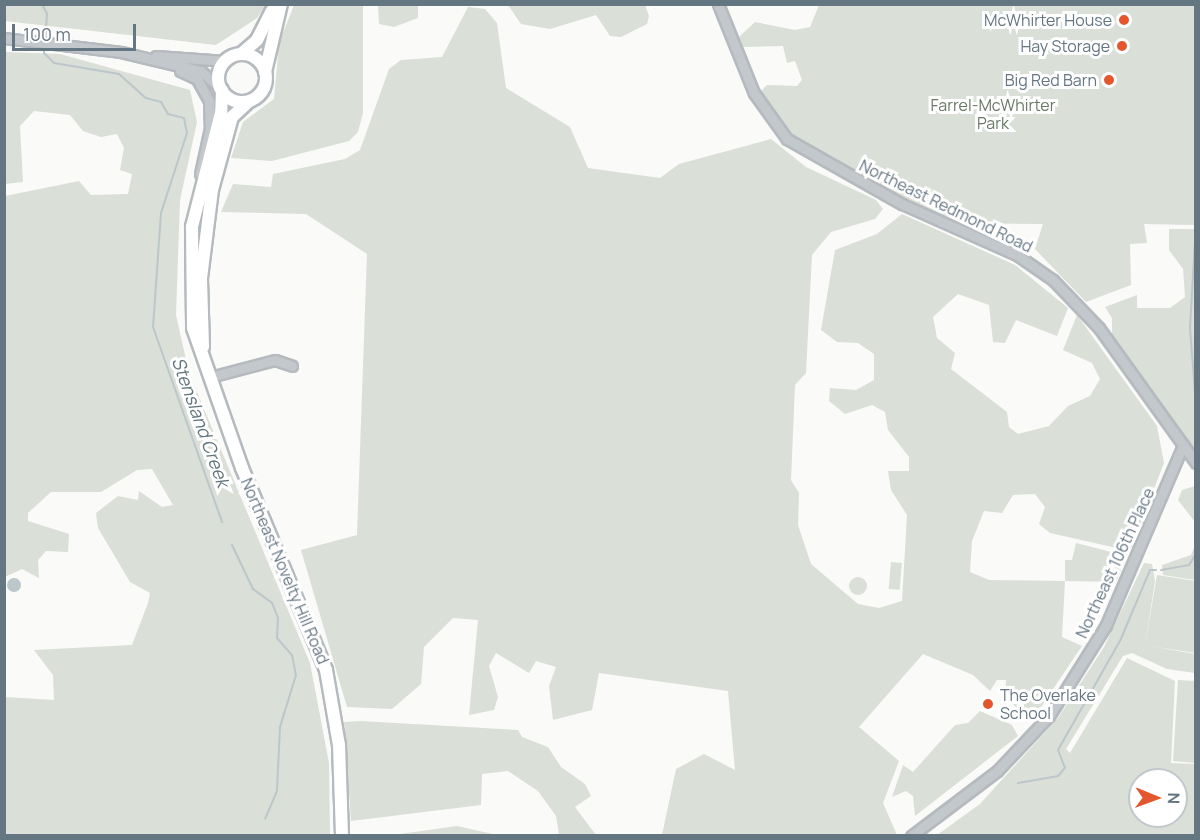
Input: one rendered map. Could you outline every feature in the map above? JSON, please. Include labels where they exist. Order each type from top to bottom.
[{"type":"main road","points":[[275,4],[257,40],[240,54],[226,61],[219,74],[221,89],[236,101],[249,101],[265,87],[265,72],[281,4]]},
{"type":"main road","points":[[240,54],[256,59],[265,72]]},
{"type":"main road","name":"Northeast Novelty Hill Road","points":[[203,348],[193,328],[190,293],[195,210],[221,113],[221,89]]},
{"type":"main road","name":"Northeast Novelty Hill Road","points":[[249,101],[232,117],[212,190],[201,278],[203,348],[210,377],[326,670],[339,745],[342,836]]},
{"type":"street","name":"Northeast Redmond Road","points":[[718,4],[754,93],[787,139],[903,204],[1017,255],[1053,280],[1099,328],[1196,463]]},
{"type":"street","points":[[4,38],[63,42],[121,52],[201,71],[221,89]]},
{"type":"street","points":[[121,52],[226,61]]},
{"type":"street","points":[[121,52],[190,74],[206,92],[210,128],[195,210]]},
{"type":"street","points":[[210,377],[275,360],[292,366]]},
{"type":"street","name":"Northeast 106th Place","points":[[911,836],[997,771],[1049,717],[1106,625],[1183,446]]},
{"type":"green space","points":[[4,5],[266,5],[257,18],[216,45],[5,21]]},
{"type":"green space","points":[[294,5],[363,5],[363,113],[358,132],[349,141],[272,161],[231,158],[243,122],[274,99],[279,43]]},
{"type":"green space","points":[[378,5],[418,5],[418,18],[394,27],[379,24]]},
{"type":"green space","points":[[508,5],[645,5],[649,16],[647,24],[621,37],[610,36],[596,15],[550,29],[521,24]]},
{"type":"green space","name":"Farrel-McWhirter Park","points":[[819,5],[1195,5],[1195,225],[1144,224],[1147,243],[1130,244],[1131,285],[1086,302],[1035,249],[1043,224],[949,223],[800,145],[774,119],[761,91],[767,85],[797,86],[802,80],[795,61],[787,63],[783,46],[743,47],[739,37],[755,22],[795,30],[810,27]]},
{"type":"green space","points":[[468,7],[485,9],[497,23],[506,88],[570,127],[588,168],[660,178],[679,164],[771,139],[806,167],[876,200],[883,209],[875,219],[831,232],[812,255],[806,373],[795,385],[791,480],[799,493],[798,525],[811,564],[858,604],[879,608],[902,601],[907,515],[891,490],[888,471],[909,471],[909,457],[888,430],[885,412],[872,405],[845,414],[829,401],[830,388],[856,390],[874,380],[874,354],[858,343],[837,342],[821,330],[835,250],[877,234],[902,214],[1015,265],[1068,308],[1057,336],[1016,320],[1005,343],[993,342],[989,305],[958,294],[933,317],[937,338],[955,353],[951,369],[1007,412],[1009,427],[1018,434],[1049,426],[1068,406],[1090,396],[1100,379],[1092,363],[1063,350],[1077,315],[1157,426],[1164,463],[1130,551],[1050,533],[1039,524],[1045,507],[1035,494],[1013,495],[1002,513],[984,511],[972,541],[970,572],[989,580],[1065,581],[1062,637],[1082,646],[1031,722],[1005,696],[1006,680],[997,680],[990,691],[973,675],[923,654],[859,727],[899,761],[883,803],[897,835],[662,835],[676,769],[704,754],[735,770],[728,691],[599,673],[592,710],[553,720],[549,686],[556,667],[536,661],[529,673],[496,653],[489,666],[498,697],[494,710],[469,715],[478,620],[453,618],[424,647],[421,684],[392,709],[347,707],[301,550],[357,535],[367,254],[306,214],[221,212],[233,184],[271,187],[273,174],[345,159],[360,150],[389,69],[401,60],[442,57]]},
{"type":"green space","points":[[5,52],[60,54],[190,90],[197,122],[180,200],[176,315],[189,373],[310,663],[329,763],[330,835],[5,835],[5,697],[54,700],[53,675],[34,650],[132,645],[148,603],[150,593],[130,582],[98,528],[96,513],[118,496],[138,500],[139,491],[162,507],[173,505],[152,469],[137,470],[101,492],[51,492],[28,513],[28,521],[69,534],[68,552],[46,551],[38,560],[39,578],[22,569],[5,577],[5,196],[79,181],[91,195],[128,194],[132,174],[120,170],[124,148],[117,134],[101,137],[83,131],[70,115],[34,111],[20,126],[23,182],[5,184]]},
{"type":"green space","points":[[1169,229],[1195,229],[1195,453],[1112,335],[1112,318],[1105,307],[1137,295],[1137,308],[1170,308],[1185,297],[1183,269],[1169,250]]},
{"type":"green space","points":[[1196,486],[1195,522],[1178,500],[1182,490]]},
{"type":"green space","points":[[1076,543],[1127,556],[1116,582],[1065,581],[1065,560],[1072,560]]},
{"type":"green space","points":[[1195,545],[1195,580],[1163,575],[1162,565],[1191,555]]},
{"type":"green space","points":[[891,562],[902,563],[900,590],[889,589]]},
{"type":"green space","points":[[1144,563],[1152,564],[1155,581],[1145,646],[1157,575],[1195,581],[1195,653],[1150,646],[1195,654],[1195,673],[1167,669],[1132,653],[1123,656],[1066,749],[1070,753],[1127,658],[1175,681],[1171,763],[1195,764],[1195,835],[937,835],[980,804],[1058,718],[1104,647]]},
{"type":"green space","points":[[854,577],[862,577],[867,582],[865,593],[854,595],[849,590],[849,582]]},
{"type":"green space","points":[[1178,680],[1195,681],[1195,763],[1173,761]]},
{"type":"green space","points":[[980,711],[1012,725],[1018,736],[915,816],[913,796],[906,791],[892,797],[903,765],[913,772],[955,725],[968,723]]},
{"type":"green space","points":[[344,722],[518,730],[522,737],[548,747],[561,767],[585,784],[591,796],[575,807],[596,835],[559,835],[556,816],[538,791],[508,771],[482,774],[481,805],[351,821]]},
{"type":"green space","points":[[457,826],[497,835],[393,835]]},
{"type":"shaded area","points":[[14,578],[19,580],[21,585],[19,590],[14,592],[9,590],[7,585],[9,580]]},
{"type":"waterway","name":"Stensland Creek","points":[[42,4],[47,14],[45,40]]},
{"type":"waterway","name":"Stensland Creek","points":[[44,45],[44,53],[54,63],[119,74],[146,98],[161,102],[168,114],[184,118],[187,133],[161,213],[153,327],[222,522]]},
{"type":"waterway","points":[[1196,224],[1190,328],[1196,404]]},
{"type":"waterway","name":"Stensland Creek","points":[[232,545],[253,589],[272,603],[278,618],[277,638],[292,655],[296,675],[280,727],[277,791],[265,819]]},
{"type":"waterway","points":[[1161,570],[1189,565],[1196,554]]},
{"type":"waterway","points":[[1018,783],[1058,776],[1065,768],[1058,750],[1120,641],[1150,570],[1156,570]]},
{"type":"place","name":"McWhirter House","points":[[1124,20]]},
{"type":"place","name":"Hay Storage","points":[[1122,46]]},
{"type":"place","name":"Big Red Barn","points":[[1109,80]]},
{"type":"place","name":"The Overlake School","points":[[988,704]]}]
